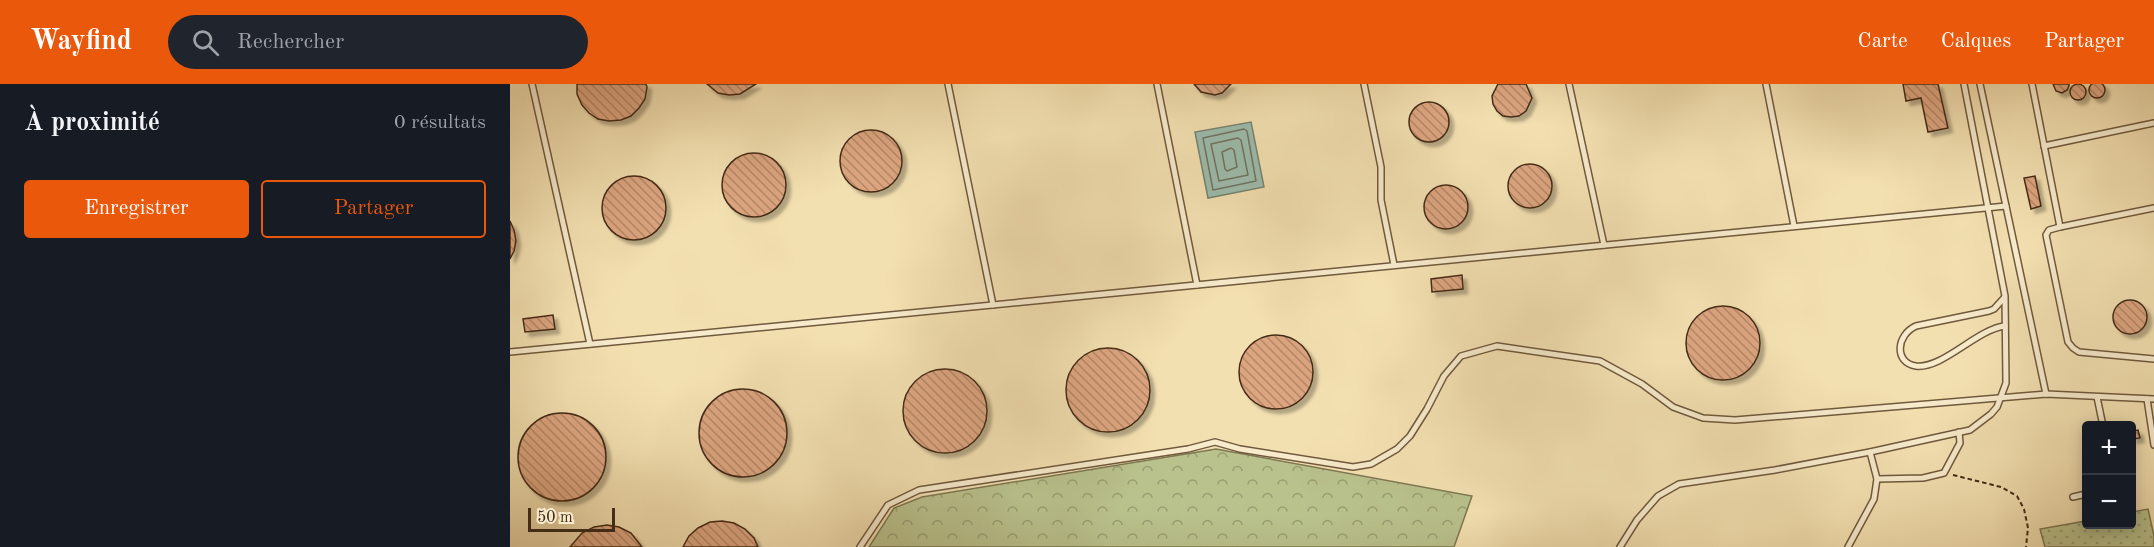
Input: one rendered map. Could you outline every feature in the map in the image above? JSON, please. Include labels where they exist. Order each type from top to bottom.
[{"type":"lane","points":[[532,84],[590,344]]},
{"type":"lane","points":[[948,84],[993,305]]},
{"type":"lane","points":[[1157,84],[1197,285]]},
{"type":"lane","points":[[1364,84],[1381,167],[1381,200],[1394,265]]},
{"type":"lane","points":[[1569,84],[1604,245]]},
{"type":"lane","points":[[1766,84],[1794,226]]},
{"type":"lane","points":[[1620,547],[1637,520],[1658,496],[1679,484],[1775,470],[1970,430],[1991,414],[2001,398],[2006,383],[2005,296],[1964,84]]},
{"type":"lane","points":[[1980,84],[2046,394]]},
{"type":"lane","points":[[2032,84],[2060,227]]},
{"type":"lane","points":[[2044,146],[2154,123]]},
{"type":"lane","points":[[510,352],[2006,206]]},
{"type":"lane","points":[[2154,208],[2060,227],[2049,230],[2046,235],[2068,342],[2073,348],[2079,352],[2154,359]]},
{"type":"lane","points":[[2005,296],[1998,306],[1989,311],[1908,329],[1903,335],[1901,350],[1907,362],[1924,366],[1994,329],[2005,326]]},
{"type":"lane","points":[[860,547],[888,505],[919,490],[1188,449],[1215,442],[1240,449],[1353,467],[1371,464],[1397,449],[1410,436],[1444,376],[1461,356],[1497,346],[1600,361],[1642,384],[1673,407],[1703,418],[1735,420],[2046,394],[2154,399]]},
{"type":"lane","points":[[2097,397],[2102,421]]},
{"type":"lane","points":[[2147,399],[2154,445]]},
{"type":"lane","points":[[1876,479],[1923,478],[1944,473],[1960,443],[1959,432]]},
{"type":"lane","points":[[1848,547],[1874,499],[1876,479],[1870,452]]},
{"type":"lane","points":[[2073,497],[2082,495]]},
{"type":"path","points":[[1944,473],[2001,487],[2017,496],[2024,509],[2028,528],[2026,547]]},
{"type":"green space","points":[[1216,449],[1472,496],[1454,547],[869,547],[894,508],[922,497]]},
{"type":"green space","points":[[2148,509],[2154,547],[2045,547],[2040,529],[2082,522],[2082,529],[2136,529],[2136,511]]},
{"type":"water","points":[[1251,122],[1264,187],[1208,198],[1195,132]]},
{"type":"building","points":[[2097,82],[2105,90],[2097,98],[2089,90]]},
{"type":"building","points":[[577,84],[646,84],[647,87],[645,99],[631,116],[609,121],[598,119],[582,105],[577,94]]},
{"type":"building","points":[[707,84],[756,84],[740,94],[729,95],[718,93]]},
{"type":"building","points":[[1194,84],[1231,84],[1222,93],[1215,95],[1201,92]]},
{"type":"building","points":[[1498,84],[1526,84],[1532,98],[1526,111],[1519,116],[1511,117],[1503,116],[1497,111],[1492,96]]},
{"type":"building","points":[[1903,84],[1938,84],[1948,128],[1928,132],[1921,98],[1906,101]]},
{"type":"building","points":[[2053,84],[2069,84],[2069,86],[2062,93],[2056,91]]},
{"type":"building","points":[[2075,84],[2081,84],[2086,92],[2084,98],[2075,100],[2070,95],[2070,89]]},
{"type":"building","points":[[1429,102],[1443,108],[1449,122],[1443,136],[1429,142],[1415,136],[1409,122],[1415,108]]},
{"type":"building","points":[[865,130],[877,130],[893,139],[900,149],[902,161],[900,173],[893,183],[877,192],[865,192],[854,187],[845,178],[840,167],[840,155],[845,144],[854,135]]},
{"type":"building","points":[[754,153],[772,159],[780,167],[786,185],[780,203],[772,211],[754,217],[736,211],[728,203],[722,185],[728,167],[736,159]]},
{"type":"building","points":[[1530,164],[1545,171],[1552,186],[1545,201],[1530,208],[1515,201],[1508,186],[1515,171]]},
{"type":"building","points":[[634,176],[657,185],[666,208],[657,231],[634,240],[611,231],[602,208],[611,185]]},
{"type":"building","points":[[2035,176],[2041,206],[2031,209],[2024,178]]},
{"type":"building","points":[[1446,185],[1461,192],[1468,207],[1461,222],[1446,229],[1431,222],[1424,207],[1431,192]]},
{"type":"building","points":[[510,221],[516,241],[510,259]]},
{"type":"building","points":[[1462,275],[1463,289],[1432,292],[1431,279]]},
{"type":"building","points":[[2130,300],[2142,305],[2147,317],[2142,329],[2130,334],[2118,329],[2113,317],[2118,305]]},
{"type":"building","points":[[1716,306],[1730,306],[1744,312],[1754,322],[1760,336],[1758,357],[1744,374],[1730,380],[1716,380],[1702,374],[1692,364],[1686,350],[1686,336],[1692,322],[1702,312]]},
{"type":"building","points":[[553,315],[555,329],[525,332],[523,319]]},
{"type":"building","points":[[1276,335],[1297,341],[1307,351],[1313,372],[1307,393],[1297,403],[1276,409],[1255,403],[1245,393],[1239,372],[1245,351],[1255,341]]},
{"type":"building","points":[[1108,348],[1124,351],[1138,360],[1147,374],[1150,390],[1147,406],[1138,420],[1124,429],[1108,432],[1092,429],[1078,420],[1069,406],[1066,390],[1069,374],[1078,360],[1092,351]]},
{"type":"building","points":[[945,369],[961,372],[975,381],[984,395],[987,411],[984,427],[975,441],[961,450],[945,453],[929,450],[915,441],[906,427],[903,411],[906,395],[915,381],[929,372]]},
{"type":"building","points":[[743,389],[760,392],[774,402],[784,416],[787,433],[784,450],[774,464],[760,474],[743,477],[726,474],[712,464],[702,450],[699,433],[702,416],[712,402],[726,392]]},
{"type":"building","points":[[562,413],[579,417],[593,426],[602,440],[606,457],[602,474],[593,488],[579,497],[562,501],[545,497],[531,488],[522,474],[518,457],[522,440],[531,426],[545,417]]},
{"type":"building","points":[[2136,430],[2138,430],[2140,438],[2136,439]]},
{"type":"building","points":[[710,522],[734,523],[745,529],[754,538],[758,547],[683,547],[689,536],[698,528]]},
{"type":"building","points":[[607,525],[619,527],[631,533],[642,547],[570,547],[582,533],[594,527]]}]
